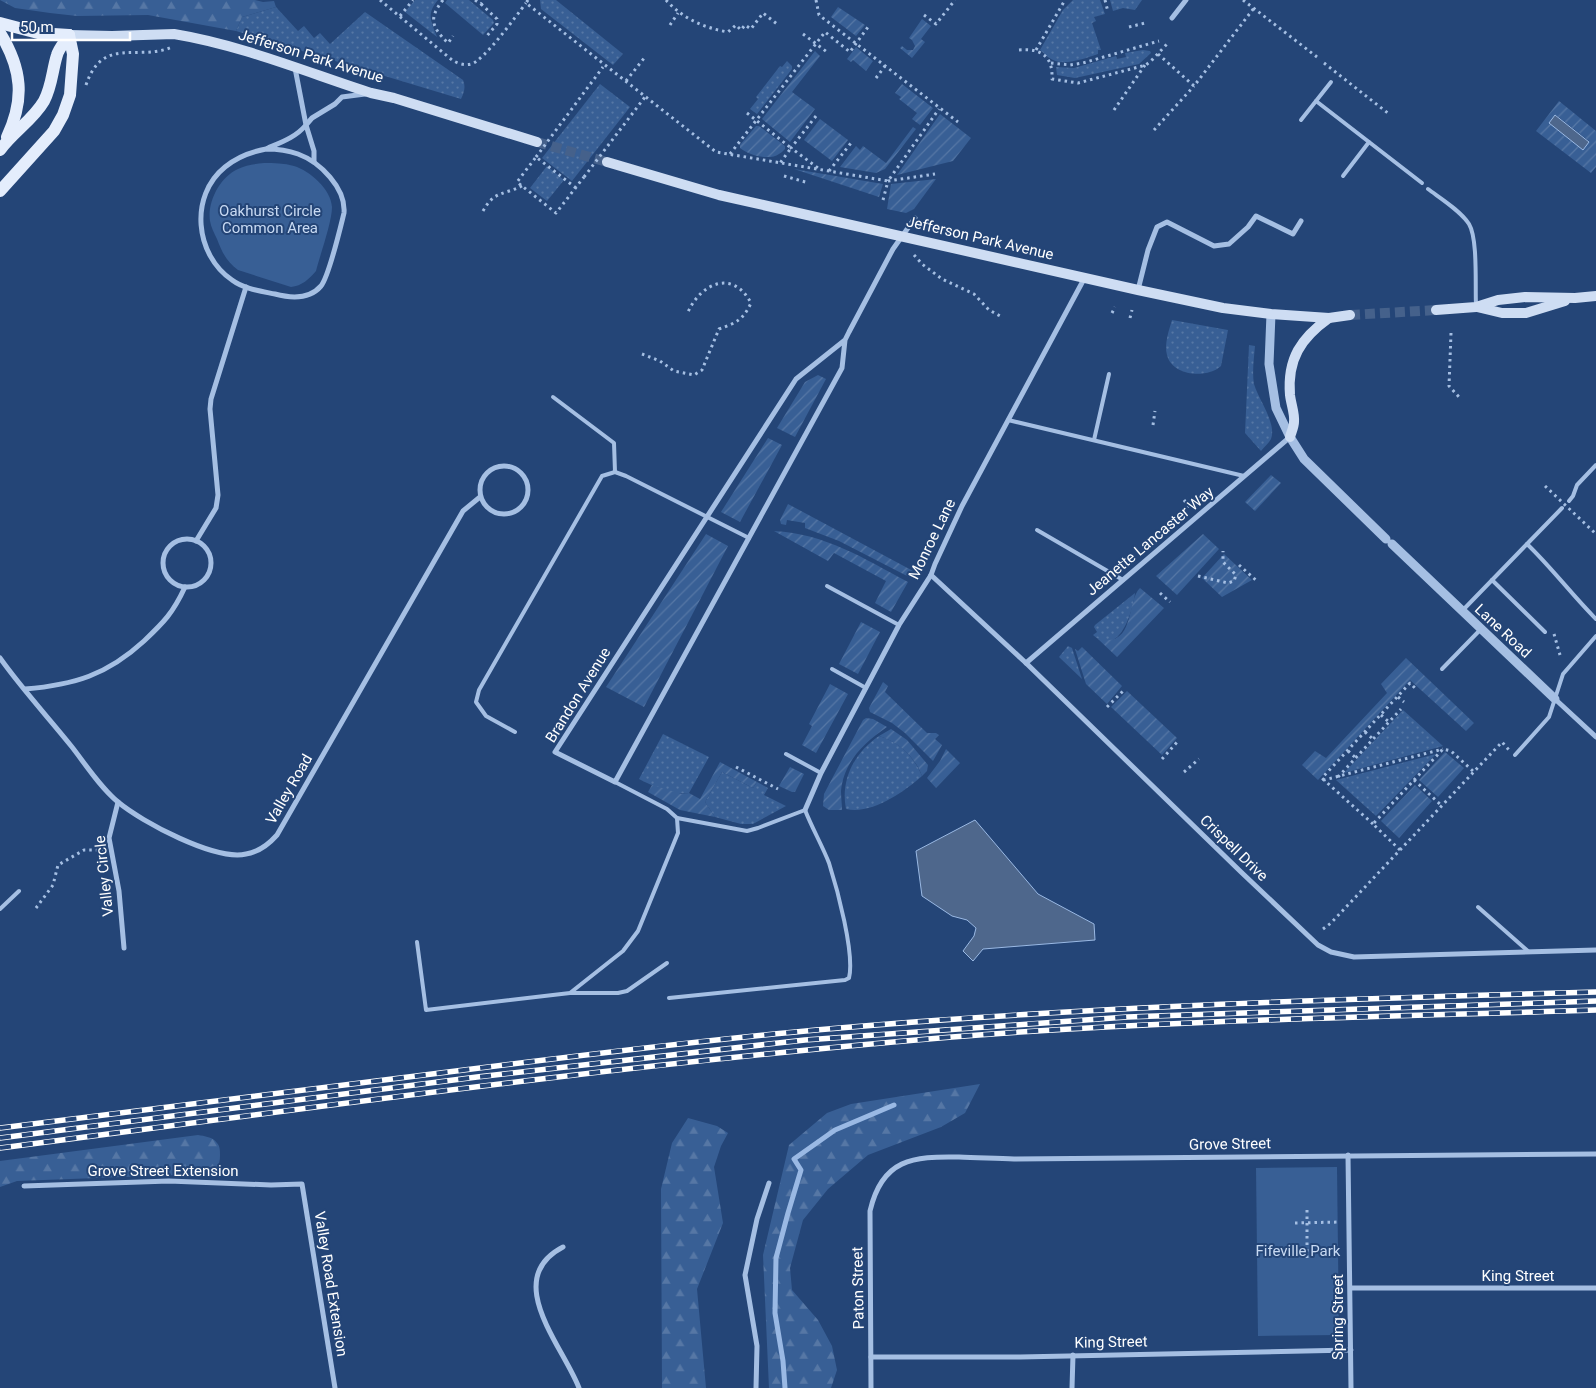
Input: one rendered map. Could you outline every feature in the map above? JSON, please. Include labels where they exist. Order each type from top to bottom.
[{"type":"main road","points":[[0,23],[38,33],[69,36]]},
{"type":"main road","points":[[0,33],[9,48],[19,83],[18,106],[13,125],[2,147]]},
{"type":"main road","name":"Jefferson Park Avenue","points":[[69,36],[174,34],[230,47],[370,92],[537,142]]},
{"type":"main road","points":[[2,147],[36,114],[44,101],[49,90],[57,53],[69,36]]},
{"type":"main road","points":[[0,191],[54,131],[63,115],[70,96],[73,54],[69,36]]},
{"type":"main road","name":"Jefferson Park Avenue","points":[[607,162],[719,195],[1084,279],[1223,308],[1329,318],[1350,315]]},
{"type":"main road","points":[[1436,310],[1476,307],[1498,300],[1525,297],[1575,298],[1596,296]]},
{"type":"main road","points":[[1476,307],[1502,313],[1526,313],[1575,298]]},
{"type":"main road","points":[[1290,437],[1294,422],[1289,380],[1292,364],[1301,343],[1312,330],[1329,318]]},
{"type":"street","points":[[1172,18],[1186,0]]},
{"type":"street","points":[[294,68],[306,125],[314,151],[314,162]]},
{"type":"street","points":[[266,149],[283,150],[299,154],[314,162],[327,174],[345,205],[342,222],[322,285],[313,293],[291,298],[246,287],[232,280],[220,269],[210,256],[202,234],[201,210],[205,194],[212,181],[223,168],[236,159],[250,152],[266,149],[289,139],[301,131],[312,118],[335,104],[342,97],[370,92]]},
{"type":"street","points":[[1138,290],[1148,250],[1157,227],[1167,222],[1214,246],[1229,244],[1256,216],[1293,234],[1301,221]]},
{"type":"street","name":"Brandon Avenue","points":[[845,340],[796,379],[555,752],[616,782],[842,368],[845,340],[894,249],[915,218]]},
{"type":"street","name":"Monroe Lane","points":[[805,810],[821,773],[899,625],[931,575],[962,506],[1084,279]]},
{"type":"street","points":[[196,541],[216,508],[218,495],[210,409],[211,399],[246,287]]},
{"type":"street","name":"Lane Road","points":[[1271,314],[1269,364],[1276,408],[1290,437],[1304,459],[1461,611],[1596,737]]},
{"type":"street","name":"Jeanette Lancaster Way","points":[[1026,663],[1290,437]]},
{"type":"street","points":[[499,466],[515,468],[522,473],[526,480],[528,496],[519,509],[512,513],[504,514],[490,509],[480,497],[481,481],[492,468],[499,466]]},
{"type":"street","name":"Valley Road","points":[[0,658],[118,802],[151,824],[205,848],[231,855],[245,854],[258,850],[270,843],[277,834],[464,511],[480,497]]},
{"type":"street","points":[[178,540],[196,541],[204,546],[210,554],[211,564],[208,573],[203,581],[194,586],[185,587],[176,584],[168,579],[164,571],[162,561],[165,552],[170,545],[178,540]]},
{"type":"street","name":"Crispell Drive","points":[[931,575],[1026,663],[1318,945],[1331,952],[1354,957],[1596,950]]},
{"type":"street","points":[[25,689],[51,687],[76,681],[100,672],[126,657],[165,622],[176,606],[185,587]]},
{"type":"street","name":"Valley Circle","points":[[118,802],[109,838],[119,891],[124,948]]},
{"type":"street","name":"Grove Street","points":[[877,1189],[892,1170],[904,1162],[916,1158],[930,1157],[1022,1159],[1596,1154]]},
{"type":"street","name":"Spring Street","points":[[1348,1155],[1351,1388]]},
{"type":"street","name":"Grove Street Extension","points":[[24,1186],[169,1181],[272,1185],[302,1184]]},
{"type":"street","points":[[756,1388],[757,1346],[745,1275],[758,1219],[769,1183]]},
{"type":"street","name":"Valley Road Extension","points":[[302,1184],[335,1388]]},
{"type":"street","name":"Paton Street","points":[[871,1388],[870,1211],[873,1196],[877,1189]]},
{"type":"street","points":[[563,1247],[552,1253],[543,1262],[538,1272],[536,1294],[546,1324],[579,1388]]},
{"type":"street","name":"King Street","points":[[1351,1288],[1596,1288]]},
{"type":"street","name":"King Street","points":[[871,1357],[1351,1350]]},
{"type":"street","points":[[1072,1355],[1072,1388]]},
{"type":"lane","points":[[1301,120],[1331,82]]},
{"type":"lane","points":[[1316,101],[1422,183]]},
{"type":"lane","points":[[1342,176],[1369,142]]},
{"type":"lane","points":[[1428,188],[1470,225],[1474,237],[1476,307]]},
{"type":"lane","points":[[1094,440],[1109,374]]},
{"type":"lane","points":[[553,397],[614,443],[615,472]]},
{"type":"lane","points":[[1008,420],[1244,476]]},
{"type":"lane","points":[[1569,501],[1577,485],[1596,465]]},
{"type":"lane","points":[[515,732],[486,716],[476,702],[479,690],[602,476],[615,472],[748,538]]},
{"type":"lane","points":[[1461,611],[1562,508]]},
{"type":"lane","points":[[1037,530],[1123,580]]},
{"type":"lane","points":[[1527,544],[1546,562],[1596,619]]},
{"type":"lane","points":[[1492,580],[1545,632]]},
{"type":"lane","points":[[827,586],[899,625]]},
{"type":"lane","points":[[1442,669],[1481,629]]},
{"type":"lane","points":[[1514,755],[1549,716],[1562,674],[1596,636]]},
{"type":"lane","points":[[832,669],[866,688]]},
{"type":"lane","points":[[786,754],[821,773]]},
{"type":"lane","points":[[616,782],[667,809],[677,818],[747,830],[758,828],[805,810],[828,863],[847,932],[851,969],[849,978],[845,980],[669,998]]},
{"type":"lane","points":[[570,993],[623,951],[638,931],[676,841],[678,833],[677,818]]},
{"type":"lane","points":[[0,909],[19,891]]},
{"type":"lane","points":[[1478,908],[1531,953]]},
{"type":"lane","points":[[417,942],[426,1010],[570,993],[618,993],[627,991],[667,963]]},
{"type":"path","points":[[380,0],[452,60],[460,64],[471,64],[482,57],[527,2],[604,66],[626,81],[716,152],[888,181],[935,174]]},
{"type":"path","points":[[400,16],[413,0]]},
{"type":"path","points":[[442,0],[433,13],[433,19],[438,32],[448,43],[453,36]]},
{"type":"path","points":[[475,0],[497,19],[497,24],[486,37]]},
{"type":"path","points":[[481,4],[484,0]]},
{"type":"path","points":[[666,0],[678,13],[716,30],[728,32],[736,26],[741,30],[745,25],[751,29],[763,13],[777,24]]},
{"type":"path","points":[[816,0],[819,15],[958,122]]},
{"type":"path","points":[[924,15],[936,24],[955,0]]},
{"type":"path","points":[[1036,50],[1065,0]]},
{"type":"path","points":[[1105,0],[1108,12]]},
{"type":"path","points":[[1243,0],[1316,58]]},
{"type":"path","points":[[1154,130],[1194,86],[1254,8]]},
{"type":"path","points":[[670,25],[678,13]]},
{"type":"path","points":[[1129,28],[1145,23]]},
{"type":"path","points":[[729,154],[825,32],[850,52],[868,27]]},
{"type":"path","points":[[804,34],[827,52]]},
{"type":"path","points":[[84,91],[92,69],[102,59],[116,54],[165,50],[190,38]]},
{"type":"path","points":[[1019,50],[1036,50],[1051,63],[1070,65],[1158,41]]},
{"type":"path","points":[[1114,110],[1146,65],[1167,44]]},
{"type":"path","points":[[1158,54],[1194,86]]},
{"type":"path","points":[[626,81],[645,57]]},
{"type":"path","points":[[1051,63],[1052,79],[1078,83],[1146,65]]},
{"type":"path","points":[[1324,63],[1389,114]]},
{"type":"path","points":[[604,66],[517,182],[556,213],[646,97]]},
{"type":"path","points":[[876,78],[885,66]]},
{"type":"path","points":[[883,200],[888,181],[939,109]]},
{"type":"path","points":[[747,113],[820,170]]},
{"type":"path","points":[[780,163],[816,116]]},
{"type":"path","points":[[829,171],[851,143]]},
{"type":"path","points":[[536,156],[576,188]]},
{"type":"path","points":[[784,176],[808,183]]},
{"type":"path","points":[[483,211],[489,200],[501,193],[522,186]]},
{"type":"path","points":[[914,256],[942,279],[974,294],[989,310],[1002,317]]},
{"type":"path","points":[[642,354],[660,361],[674,371],[694,375],[702,370],[719,329],[745,316],[752,303],[747,294],[736,286],[722,282],[706,288],[693,301],[688,312]]},
{"type":"path","points":[[1112,313],[1115,307]]},
{"type":"path","points":[[1130,318],[1132,310]]},
{"type":"path","points":[[1451,333],[1449,386],[1460,397]]},
{"type":"path","points":[[1153,425],[1155,411]]},
{"type":"path","points":[[1545,486],[1596,534]]},
{"type":"path","points":[[1184,500],[1190,508]]},
{"type":"path","points":[[1198,576],[1228,583],[1234,581],[1236,576],[1223,562],[1223,551]]},
{"type":"path","points":[[1240,565],[1258,582]]},
{"type":"path","points":[[1160,592],[1170,602]]},
{"type":"path","points":[[1545,632],[1554,634],[1560,655]]},
{"type":"path","points":[[1324,780],[1322,778],[1410,683],[1416,689]]},
{"type":"path","points":[[1107,707],[1125,689]]},
{"type":"path","points":[[1398,697],[1404,702]]},
{"type":"path","points":[[1338,777],[1401,709]]},
{"type":"path","points":[[1381,715],[1389,722]]},
{"type":"path","points":[[1365,732],[1373,739]]},
{"type":"path","points":[[1162,759],[1179,740]]},
{"type":"path","points":[[1323,929],[1502,742],[1514,755]]},
{"type":"path","points":[[1324,780],[1443,750],[1451,751],[1474,772]]},
{"type":"path","points":[[1372,824],[1443,750]]},
{"type":"path","points":[[1348,751],[1356,758]]},
{"type":"path","points":[[1184,772],[1199,759]]},
{"type":"path","points":[[736,766],[778,789]]},
{"type":"path","points":[[1324,780],[1400,850]]},
{"type":"path","points":[[1414,780],[1442,806]]},
{"type":"path","points":[[36,908],[53,885],[58,865],[84,850],[111,850]]},
{"type":"path","points":[[1307,1210],[1308,1260]]},
{"type":"path","points":[[1295,1223],[1350,1222]]},
{"type":"green space","points":[[0,0],[255,0],[263,2],[274,1],[276,7],[242,17],[236,31],[148,15],[77,16],[50,13],[15,8]]},
{"type":"green space","points":[[415,0],[438,0],[431,14],[437,37],[405,12]]},
{"type":"green space","points":[[447,0],[469,0],[493,20],[494,23],[483,35],[445,3]]},
{"type":"green space","points":[[540,0],[556,0],[623,54],[613,65],[541,9]]},
{"type":"green space","points":[[1073,0],[1100,0],[1105,14],[1094,17],[1096,21],[1092,23],[1101,50],[1098,50],[1098,54],[1082,59],[1058,62],[1049,58],[1040,50],[1063,10]]},
{"type":"green space","points":[[1110,0],[1142,0],[1135,10],[1123,8],[1113,11]]},
{"type":"green space","points":[[276,7],[298,31],[304,26],[314,38],[320,33],[330,44],[365,12],[463,80],[464,90],[461,99],[236,31],[242,17]]},
{"type":"green space","points":[[838,7],[865,25],[856,36],[831,17]]},
{"type":"green space","points":[[922,19],[931,26],[921,39],[925,42],[912,58],[900,48],[902,46],[907,50],[913,50],[915,46],[909,38]]},
{"type":"green space","points":[[856,47],[873,61],[866,71],[853,60],[851,62],[847,59]]},
{"type":"green space","points":[[1143,50],[1150,51],[1151,53],[1139,64],[1075,78],[1057,75],[1056,67],[1074,68],[1116,56],[1117,59],[1126,57],[1125,53]]},
{"type":"green space","points":[[815,51],[820,56],[792,92],[815,109],[790,142],[762,119]]},
{"type":"green space","points":[[787,61],[792,66],[792,69],[757,114],[750,109],[758,99],[756,97],[780,66],[782,67]]},
{"type":"green space","points":[[600,84],[630,107],[572,181],[542,158]]},
{"type":"green space","points":[[902,84],[933,108],[920,125],[912,119],[917,113],[899,99],[901,97],[895,93]]},
{"type":"green space","points":[[1559,101],[1596,131],[1596,167],[1591,173],[1536,131]],"holes":[[[1556,115],[1589,141],[1583,149],[1549,123]]]},
{"type":"green space","points":[[940,114],[971,138],[953,161],[897,175]]},
{"type":"green space","points":[[820,119],[848,140],[832,161],[804,140]]},
{"type":"green space","points":[[756,126],[759,126],[785,146],[785,149],[775,156],[764,157],[753,155],[740,148],[740,145]]},
{"type":"green space","points":[[913,127],[916,129],[885,169],[876,173],[840,167],[856,146],[860,150],[863,146],[886,163]]},
{"type":"green space","name":"Oakhurst Circle Common Area","points":[[264,163],[279,163],[300,168],[313,176],[324,187],[331,200],[330,221],[316,271],[299,285],[291,287],[238,270],[225,256],[210,223],[213,198],[220,184],[241,168]]},
{"type":"green space","points":[[547,166],[564,180],[547,201],[530,188]]},
{"type":"green space","points":[[794,169],[883,184],[879,197]]},
{"type":"green space","points":[[936,179],[914,209],[906,213],[887,209],[891,184]]},
{"type":"green space","points":[[1172,320],[1228,330],[1221,366],[1207,373],[1199,374],[1183,371],[1170,362],[1166,346]]},
{"type":"green space","points":[[1249,345],[1255,346],[1254,384],[1269,419],[1272,433],[1271,439],[1261,451],[1245,433]]},
{"type":"green space","points":[[818,375],[826,379],[795,437],[777,428],[805,382]]},
{"type":"green space","points":[[768,438],[782,445],[740,522],[721,512]]},
{"type":"green space","points":[[1271,475],[1281,483],[1255,511],[1245,502]]},
{"type":"green space","points":[[788,504],[915,572],[911,578],[839,541],[805,528],[805,523],[787,520],[786,525],[781,524],[780,520]]},
{"type":"green space","points":[[774,531],[793,533],[827,542],[860,556],[908,582],[891,612],[875,603],[886,581],[834,553],[828,561]]},
{"type":"green space","points":[[706,534],[728,546],[644,707],[606,687]]},
{"type":"green space","points":[[1203,534],[1219,549],[1177,595],[1156,576]]},
{"type":"green space","points":[[1224,554],[1252,580],[1222,597],[1202,578]]},
{"type":"green space","points":[[1140,588],[1164,608],[1117,657],[1098,639],[1110,640],[1119,637],[1128,622],[1136,594]]},
{"type":"green space","points":[[1135,593],[1128,621],[1117,637],[1110,641],[1102,641],[1093,635],[1097,632],[1094,627],[1095,625]]},
{"type":"green space","points":[[861,622],[880,632],[858,674],[839,664]]},
{"type":"green space","points":[[1068,646],[1072,648],[1082,679],[1059,657]]},
{"type":"green space","points":[[1082,647],[1122,686],[1107,704],[1086,684],[1075,649],[1078,651]]},
{"type":"green space","points":[[1406,658],[1474,723],[1466,731],[1410,680],[1318,780],[1302,765],[1315,751],[1326,758],[1387,693],[1381,684]]},
{"type":"green space","points":[[883,682],[888,686],[885,692],[927,733],[939,735],[935,739],[942,745],[933,761],[905,733],[892,723],[870,712],[869,708]]},
{"type":"green space","points":[[830,684],[848,694],[816,753],[802,745],[812,726],[809,724]]},
{"type":"green space","points":[[1127,691],[1177,738],[1162,755],[1111,707]]},
{"type":"green space","points":[[1403,710],[1443,746],[1344,773]]},
{"type":"green space","points":[[866,718],[873,719],[887,727],[863,746],[846,771],[841,791],[842,810],[829,810],[823,806],[824,794],[863,720]]},
{"type":"green space","points":[[891,729],[907,740],[928,765],[927,771],[922,776],[911,757],[900,746],[879,736]]},
{"type":"green space","points":[[663,734],[709,757],[689,793],[669,792],[639,779]]},
{"type":"green space","points":[[879,736],[900,746],[915,763],[922,776],[887,801],[866,809],[846,809],[845,787],[851,767],[870,742]]},
{"type":"green space","points":[[946,749],[960,763],[936,788],[927,778],[940,761]]},
{"type":"green space","points":[[1445,752],[1464,768],[1438,797],[1419,780]]},
{"type":"green space","points":[[1436,754],[1376,816],[1336,780]]},
{"type":"green space","points":[[720,762],[757,782],[753,788],[722,772],[705,802],[715,817],[680,810],[648,792],[652,785],[682,794],[689,793],[700,799]]},
{"type":"green space","points":[[790,767],[804,774],[795,792],[779,786]]},
{"type":"green space","points":[[722,772],[753,788],[757,782],[768,788],[764,795],[786,806],[753,824],[741,824],[715,817],[705,802]]},
{"type":"green space","points":[[1415,785],[1432,801],[1399,838],[1381,821]]},
{"type":"green space","points":[[980,1084],[965,1113],[941,1127],[868,1155],[828,1189],[803,1220],[790,1268],[792,1290],[818,1320],[832,1346],[837,1370],[831,1388],[769,1388],[763,1255],[789,1145],[827,1113],[851,1104]]},
{"type":"green space","points":[[688,1118],[717,1126],[728,1133],[721,1146],[714,1167],[723,1223],[697,1289],[706,1388],[662,1388],[661,1189],[672,1143]]},
{"type":"green space","points":[[198,1135],[213,1139],[219,1147],[220,1159],[218,1166],[208,1173],[17,1181],[0,1187],[0,1161]]},
{"type":"green space","name":"Fifeville Park","points":[[1337,1167],[1339,1335],[1258,1336],[1256,1168]]},
{"type":"shaded area","points":[[1555,115],[1589,142],[1583,150],[1549,123]]},
{"type":"shaded area","points":[[975,820],[1038,894],[1094,924],[1095,940],[983,949],[973,961],[963,951],[974,936],[976,928],[967,920],[952,916],[922,896],[916,851]]},
{"type":"waterway","points":[[785,1388],[783,1361],[775,1313],[776,1258],[801,1170],[794,1159],[835,1130],[894,1105]]},
{"type":"tunnel","points":[[537,142],[607,162]]},
{"type":"tunnel","points":[[1350,315],[1436,310]]},
{"type":"railway","points":[[0,1128],[590,1054],[816,1030],[1011,1015],[1206,1005],[1596,992]]},
{"type":"railway","points":[[0,1138],[477,1077],[805,1040],[1127,1017],[1596,1001]]},
{"type":"railway","points":[[0,1148],[595,1073],[952,1037],[1193,1023],[1596,1010]]}]
